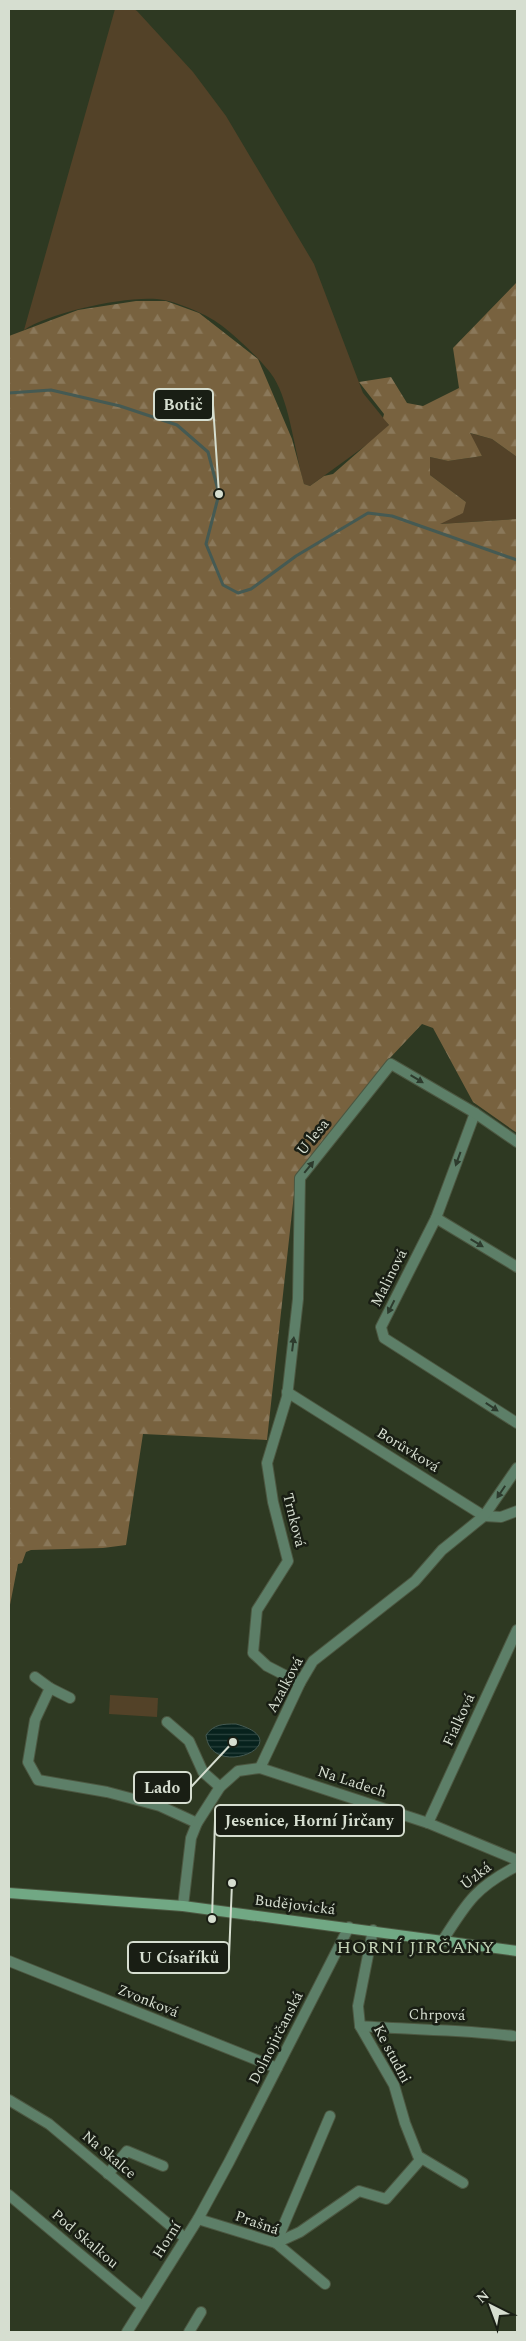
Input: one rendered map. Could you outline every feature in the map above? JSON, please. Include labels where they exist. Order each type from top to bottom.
[{"type":"main road","name":"Budějovická","points":[[9,1893],[183,1906],[373,1930],[517,1951]]},
{"type":"street","name":"U lesa","points":[[287,1392],[298,1299],[300,1178],[391,1064],[475,1113],[517,1142]]},
{"type":"street","name":"Malinová","points":[[475,1113],[436,1218],[381,1327],[384,1338],[517,1423]]},
{"type":"street","points":[[436,1218],[517,1268]]},
{"type":"street","name":"Borůvková","points":[[287,1392],[484,1516]]},
{"type":"street","name":"Trnková","points":[[287,1392],[267,1463],[273,1502],[288,1561],[258,1610],[253,1653],[267,1666],[300,1683]]},
{"type":"street","name":"Azalková","points":[[260,1768],[300,1683],[313,1661],[415,1581],[442,1550],[484,1516],[517,1468]]},
{"type":"street","points":[[484,1516],[501,1517],[517,1511]]},
{"type":"street","name":"Fialková","points":[[428,1823],[517,1630]]},
{"type":"street","points":[[34,1677],[70,1698]]},
{"type":"street","points":[[50,1688],[35,1720],[28,1762],[38,1780],[107,1792],[160,1806],[197,1823]]},
{"type":"street","points":[[167,1722],[189,1741],[203,1772],[220,1787]]},
{"type":"street","points":[[183,1906],[191,1838],[197,1823],[220,1787],[238,1771],[260,1768]]},
{"type":"street","name":"Na Ladech","points":[[260,1768],[428,1823],[517,1860]]},
{"type":"street","name":"Úzká","points":[[443,1940],[467,1901],[476,1892],[517,1866]]},
{"type":"street","name":"Dolnojirčanská","points":[[230,2162],[350,1927]]},
{"type":"street","name":"Ke studni","points":[[373,1930],[358,2006],[360,2026],[394,2085],[409,2135],[421,2159]]},
{"type":"street","name":"Zvonková","points":[[9,1962],[277,2068]]},
{"type":"street","name":"Chrpová","points":[[360,2026],[423,2031],[470,2030],[512,2036]]},
{"type":"street","name":"Na Skalce","points":[[9,2100],[49,2124],[185,2238]]},
{"type":"street","points":[[276,2243],[330,2116]]},
{"type":"street","points":[[108,2174],[127,2151],[163,2166]]},
{"type":"street","points":[[276,2243],[300,2232],[359,2191],[386,2199],[421,2159],[463,2183]]},
{"type":"street","name":"Horní","points":[[128,2332],[142,2306],[198,2219],[230,2162]]},
{"type":"street","name":"Pod Skalkou","points":[[9,2195],[142,2306]]},
{"type":"street","name":"Prašná","points":[[198,2219],[276,2243],[325,2284]]},
{"type":"street","points":[[189,2332],[201,2312]]},
{"type":"shaded area","points":[[115,9],[134,9],[137,11],[193,72],[226,116],[314,264],[363,393],[389,425],[383,433],[310,486],[304,484],[288,415],[280,389],[274,378],[244,345],[225,328],[205,315],[164,300],[132,300],[72,311],[36,323],[24,330]]},
{"type":"shaded area","points":[[469,433],[492,439],[517,457],[517,519],[439,524],[466,502],[430,475],[430,457],[448,461],[482,456]]},
{"type":"shaded area","points":[[110,1695],[158,1698],[157,1717],[109,1714]]},
{"type":"green space","points":[[517,282],[517,457],[492,439],[470,433],[482,456],[448,461],[430,457],[430,475],[466,502],[463,513],[440,524],[517,519],[517,1133],[473,1102],[433,1028],[422,1024],[389,1059],[296,1176],[267,1440],[143,1434],[126,1545],[103,1548],[31,1550],[26,1552],[22,1563],[18,1564],[9,1610],[9,336],[78,310],[136,301],[166,301],[199,313],[258,359],[292,439],[304,484],[310,486],[324,476],[333,474],[389,425],[383,418],[384,414],[359,382],[391,377],[407,403],[423,406],[459,388],[453,348]]},
{"type":"water","points":[[236,1724],[254,1732],[260,1740],[257,1748],[248,1754],[235,1757],[222,1756],[211,1749],[206,1735],[209,1731],[219,1725]]},
{"type":"waterway","points":[[9,393],[51,390],[120,406],[177,425],[208,452],[219,494],[206,544],[223,585],[238,593],[251,589],[296,556],[368,513],[392,516],[517,560]]},
{"type":"place","name":"Botič","points":[[219,494]]},
{"type":"place","name":"Lado","points":[[233,1742]]},
{"type":"place","name":"U Císaříků","points":[[232,1883]]},
{"type":"place","name":"Jesenice, Horní Jirčany","points":[[212,1919]]},
{"type":"district","name":"HORNÍ JIRČANY","points":[[416,1947]]}]
